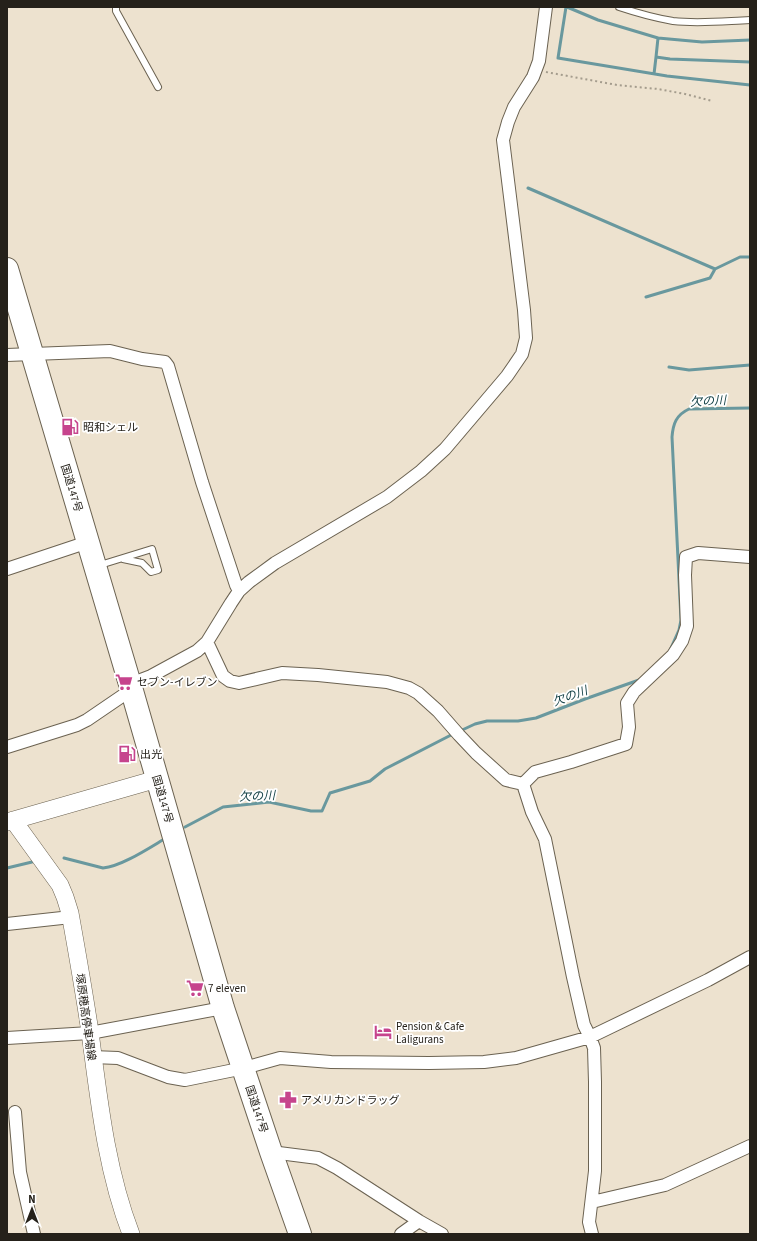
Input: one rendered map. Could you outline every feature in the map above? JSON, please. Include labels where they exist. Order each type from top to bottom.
[{"type":"highway","name":"国道147号","points":[[7,269],[96,567],[224,1008],[271,1152],[300,1234]]},
{"type":"main road","points":[[9,818],[157,779]]},
{"type":"main road","name":"塚原穂高停車場線","points":[[9,818],[60,885],[71,917],[90,1033],[101,1117],[114,1181],[122,1212],[131,1234]]},
{"type":"street","points":[[7,747],[82,723],[131,687],[197,651],[207,642],[239,591],[249,582],[275,563],[387,497],[421,471],[445,449],[507,376],[522,354],[526,338],[524,310],[503,140],[514,107],[533,77],[539,61],[546,7]]},
{"type":"street","points":[[7,355],[110,351],[142,359],[165,362],[168,366],[209,504],[239,591]]},
{"type":"street","points":[[7,570],[88,542]]},
{"type":"street","points":[[523,784],[535,772],[572,762],[626,744],[629,727],[627,703],[634,692],[673,655],[682,640],[687,626],[685,575],[686,557],[698,553],[750,557]]},
{"type":"street","points":[[207,642],[223,676],[230,681],[239,683],[282,673],[387,682],[409,688],[418,693],[438,711],[458,735],[506,780],[523,784]]},
{"type":"street","points":[[523,784],[532,812],[545,839],[572,977],[584,1024],[594,1048],[595,1170],[589,1222],[592,1234]]},
{"type":"street","points":[[7,924],[71,917]]},
{"type":"street","points":[[92,1057],[118,1058],[168,1077],[185,1080],[244,1068],[280,1058],[331,1062],[429,1063],[484,1062],[516,1058],[590,1036],[708,980],[750,957]]},
{"type":"street","points":[[7,1038],[90,1033],[224,1008]]},
{"type":"street","points":[[15,1112],[20,1172],[34,1234]]},
{"type":"street","points":[[592,1202],[665,1185],[750,1146]]},
{"type":"street","points":[[271,1152],[318,1158],[337,1168],[419,1221],[442,1234]]},
{"type":"street","points":[[400,1234],[419,1221]]},
{"type":"lane","points":[[116,7],[116,11],[158,87]]},
{"type":"lane","points":[[620,7],[649,16],[674,21],[702,23],[750,20]]},
{"type":"lane","points":[[96,567],[123,558],[152,549],[158,570],[151,572],[142,563],[123,558]]},
{"type":"path","points":[[536,70],[617,85],[671,91],[712,101]]},
{"type":"waterway","points":[[566,7],[558,58],[667,76],[750,85]]},
{"type":"waterway","points":[[567,7],[598,20],[658,38],[656,57],[670,59],[750,62]]},
{"type":"waterway","points":[[658,38],[702,42],[750,40]]},
{"type":"waterway","points":[[654,74],[656,57]]},
{"type":"waterway","points":[[528,188],[715,269],[740,257],[750,257]]},
{"type":"waterway","points":[[646,297],[710,278],[715,269]]},
{"type":"waterway","points":[[669,367],[689,370],[750,365]]},
{"type":"waterway","name":"欠の川","points":[[671,648],[679,630],[681,620],[672,437],[674,424],[678,417],[689,409],[750,408]]},
{"type":"waterway","name":"欠の川","points":[[460,731],[475,724],[487,721],[518,721],[536,718],[639,680]]},
{"type":"waterway","name":"欠の川","points":[[185,827],[223,807],[269,802],[311,811],[322,811],[330,793],[370,781],[385,769],[453,734]]},
{"type":"waterway","name":"欠の川","points":[[64,858],[103,868],[110,867],[135,856],[166,838]]},
{"type":"waterway","name":"欠の川","points":[[7,868],[32,862]]},
{"type":"place","name":"昭和シェル","points":[[70,427]]},
{"type":"place","name":"セブン-イレブン","points":[[124,682]]},
{"type":"place","name":"出光","points":[[127,754]]},
{"type":"place","name":"7 eleven","points":[[195,988]]},
{"type":"place","name":"Pension & Cafe Laligurans","points":[[383,1032]]},
{"type":"place","name":"アメリカンドラッグ","points":[[288,1100]]}]
